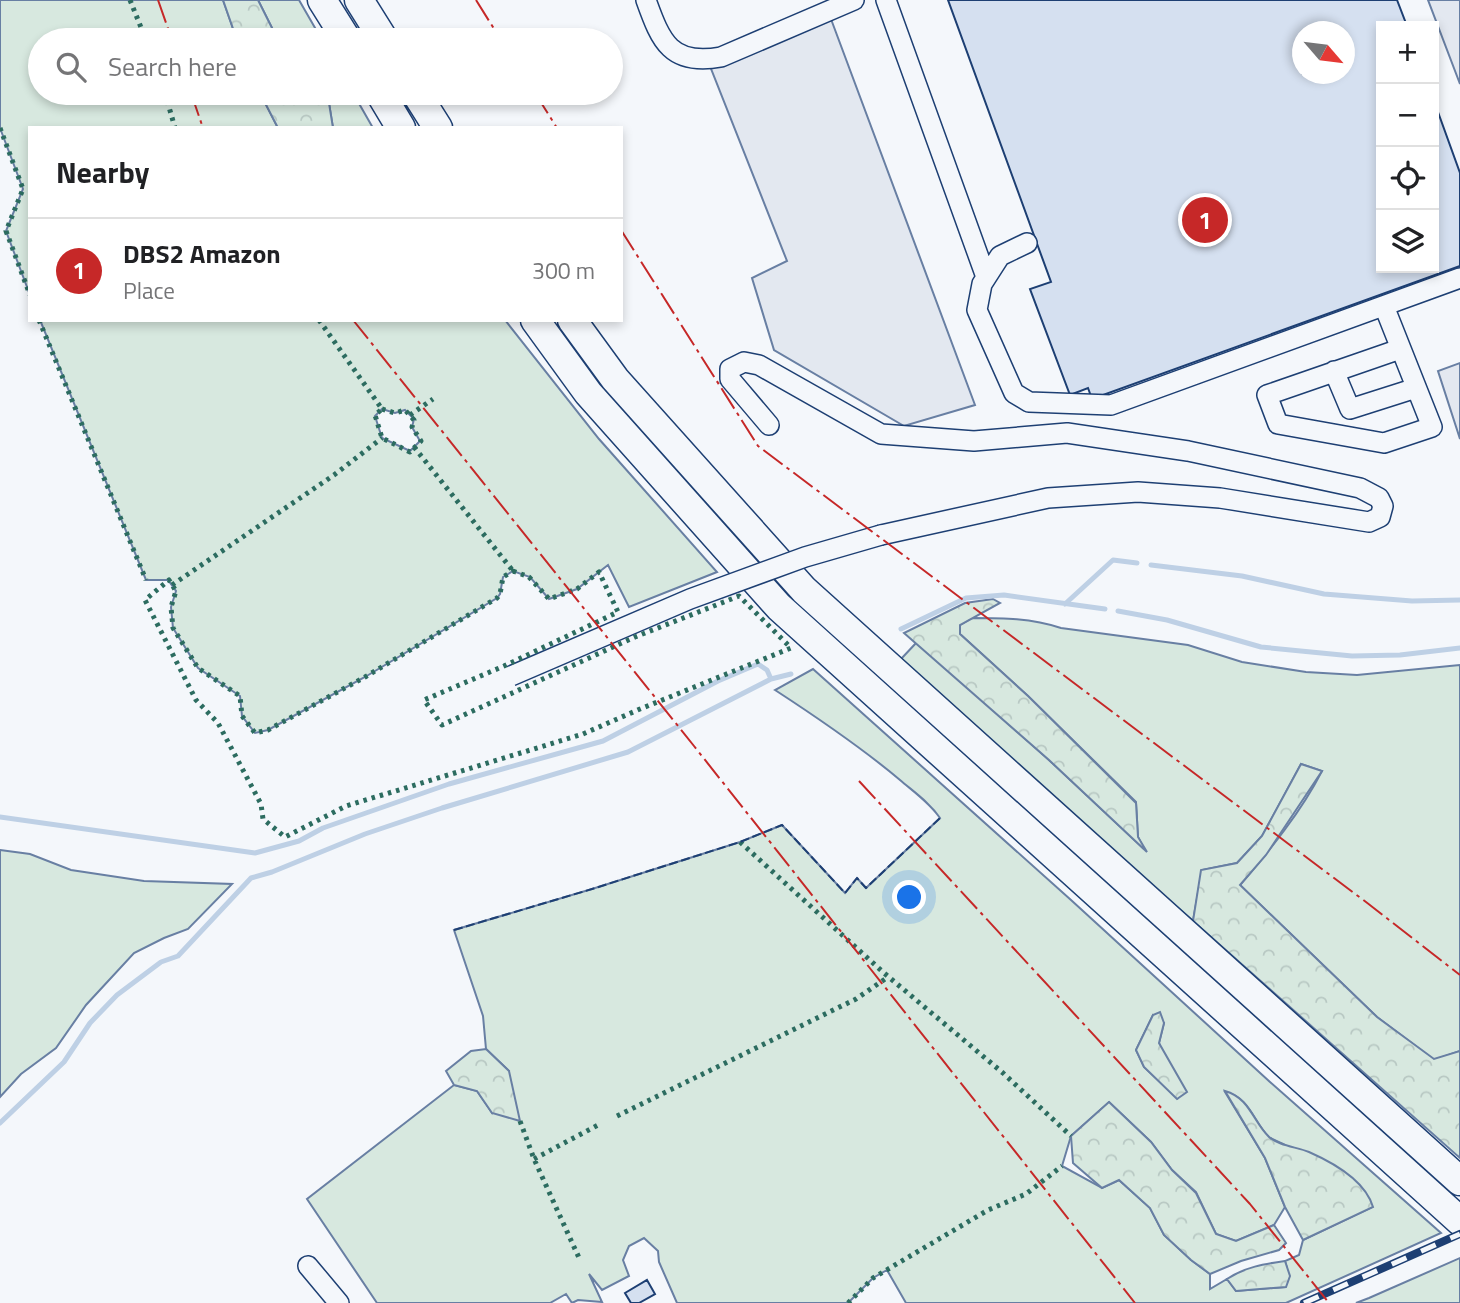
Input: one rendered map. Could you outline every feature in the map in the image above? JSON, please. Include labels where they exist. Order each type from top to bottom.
[{"type":"highway","points":[[322,0],[340,28]]},
{"type":"highway","points":[[359,0],[376,28]]},
{"type":"highway","points":[[387,105],[400,126]]},
{"type":"highway","points":[[424,105],[437,126]]},
{"type":"highway","points":[[536,322],[588,393],[779,607],[1460,1221]]},
{"type":"highway","points":[[573,322],[615,379],[804,590],[1460,1181]]},
{"type":"lane","points":[[646,0],[657,32],[668,47],[683,56],[700,61],[721,57],[854,0]]},
{"type":"lane","points":[[886,0],[986,277]]},
{"type":"lane","points":[[1027,243],[1000,256],[982,284],[977,310],[1014,393],[1029,402],[1111,405],[1460,278]]},
{"type":"lane","points":[[1384,306],[1401,349],[1416,388],[1432,428],[1384,443],[1278,424],[1267,395],[1401,349]]},
{"type":"lane","points":[[511,676],[690,598],[805,557],[881,534],[1048,498],[1138,492],[1220,498],[1369,522],[1380,517],[1383,506],[1378,498],[1360,488],[1188,451],[1067,433],[974,441],[881,434],[760,365],[744,362],[730,369],[730,379],[769,425]]},
{"type":"lane","points":[[1334,371],[1350,409],[1416,388]]},
{"type":"lane","points":[[308,1266],[339,1303]]},
{"type":"green space","points":[[0,0],[223,0],[233,28],[28,28],[28,105],[266,105],[277,126],[28,126],[28,290],[6,231],[23,189],[0,128]]},
{"type":"green space","points":[[223,0],[258,0],[272,28],[233,28]]},
{"type":"green space","points":[[258,0],[299,0],[315,28],[272,28]]},
{"type":"green space","points":[[266,105],[329,105],[333,126],[277,126]]},
{"type":"green space","points":[[329,105],[360,105],[372,126],[333,126]]},
{"type":"green space","points":[[41,322],[507,322],[599,439],[717,572],[629,607],[608,565],[577,589],[549,599],[530,577],[513,571],[503,577],[497,598],[365,677],[268,730],[255,733],[242,716],[240,696],[198,668],[173,628],[171,607],[176,591],[168,580],[146,580]],"holes":[[[382,409],[395,413],[405,410],[414,419],[412,427],[420,441],[410,451],[382,438],[375,416]]]},
{"type":"green space","points":[[993,599],[1000,603],[960,625],[960,634],[1028,696],[1136,803],[1138,837],[1147,852],[1049,760],[904,633],[965,603]]},
{"type":"green space","points":[[972,618],[1028,620],[1061,628],[1188,645],[1242,662],[1306,672],[1357,675],[1460,665],[1460,1051],[1434,1060],[1377,1017],[1240,885],[1295,816],[1322,771],[1301,764],[1262,836],[1237,863],[1202,870],[1193,921],[901,659],[917,642],[1144,849],[1138,837],[1136,802],[1028,696],[960,634],[960,625]]},
{"type":"green space","points":[[813,669],[1441,1233],[1286,1303],[906,1303],[887,1270],[873,1278],[848,1303],[677,1303],[659,1262],[658,1251],[644,1238],[629,1246],[623,1260],[629,1276],[602,1290],[589,1274],[602,1302],[578,1300],[572,1303],[566,1294],[550,1303],[377,1303],[307,1199],[454,1085],[477,1091],[492,1113],[509,1071],[486,1049],[483,1016],[454,930],[740,842],[782,825],[845,893],[857,878],[866,888],[940,818],[922,798],[870,756],[775,690]],"holes":[[[1153,1015],[1164,1023],[1159,1043],[1178,1099],[1144,1067],[1136,1050]],[[1225,1092],[1246,1105],[1269,1137],[1285,1145],[1372,1207],[1303,1240],[1299,1255],[1285,1261],[1285,1287],[1236,1291],[1227,1279],[1210,1289],[1210,1274],[1164,1235],[1150,1208],[1119,1180],[1102,1188],[1062,1166],[1071,1136],[1109,1102],[1151,1142],[1172,1170],[1196,1192],[1216,1234],[1236,1241],[1274,1225],[1285,1207],[1265,1158]]]},
{"type":"green space","points":[[1301,764],[1322,771],[1266,855],[1240,885],[1377,1017],[1434,1059],[1460,1051],[1460,1158],[1193,921],[1201,870],[1237,863],[1262,836]]},
{"type":"green space","points":[[0,850],[30,854],[71,870],[144,881],[232,884],[188,929],[134,953],[86,1005],[56,1048],[21,1074],[0,1097]]},
{"type":"green space","points":[[1160,1012],[1164,1023],[1159,1043],[1187,1092],[1177,1099],[1144,1067],[1136,1050],[1153,1015]]},
{"type":"green space","points":[[486,1049],[509,1071],[520,1121],[492,1113],[477,1091],[454,1085],[446,1071],[471,1051]]},
{"type":"green space","points":[[1225,1091],[1246,1105],[1273,1140],[1328,1161],[1356,1181],[1369,1197],[1373,1207],[1303,1240],[1285,1207],[1265,1158]]},
{"type":"green space","points":[[1109,1102],[1151,1142],[1172,1170],[1196,1193],[1216,1234],[1236,1241],[1274,1225],[1286,1243],[1279,1250],[1210,1274],[1191,1260],[1164,1235],[1150,1208],[1119,1180],[1102,1188],[1073,1163],[1071,1136]]},
{"type":"green space","points":[[1460,1258],[1460,1303],[1356,1303],[1369,1298]]},
{"type":"green space","points":[[1285,1261],[1290,1276],[1286,1287],[1236,1291],[1227,1279],[1248,1269]]},
{"type":"shaded area","points":[[1428,0],[1460,0],[1460,84],[1439,29],[1439,21],[1436,21]]},
{"type":"shaded area","points":[[825,3],[975,405],[904,426],[774,350],[752,278],[787,261],[706,56]]},
{"type":"shaded area","points":[[1460,363],[1460,439],[1438,371]]},
{"type":"building","points":[[948,0],[1397,0],[1405,21],[1376,21],[1376,273],[1439,273],[1439,115],[1460,173],[1460,266],[1092,399],[1088,388],[1070,395],[1030,289],[1051,282]]},
{"type":"building","points":[[647,1280],[655,1294],[639,1303],[631,1303],[625,1293]]},
{"type":"waterway","points":[[1065,604],[1113,560],[1137,563]]},
{"type":"waterway","points":[[1151,565],[1242,576],[1324,594],[1412,601],[1460,600]]},
{"type":"waterway","points":[[901,629],[966,598],[1004,595],[1105,609]]},
{"type":"waterway","points":[[1118,611],[1167,620],[1261,647],[1352,656],[1400,655],[1460,648]]},
{"type":"waterway","points":[[0,817],[255,853],[299,841],[323,828],[449,784],[603,741],[718,681],[758,664],[767,670],[771,679]]},
{"type":"waterway","points":[[0,1123],[64,1062],[90,1023],[117,995],[161,962],[178,956],[251,878],[442,808],[628,752],[771,679],[791,674]]},
{"type":"railway","points":[[1304,1303],[1460,1234]]},
{"type":"hedge","points":[[130,0],[141,28]]},
{"type":"hedge","points":[[168,105],[174,126]]},
{"type":"hedge","points":[[0,128],[23,189],[6,231],[28,290]]},
{"type":"hedge","points":[[40,322],[146,580]]},
{"type":"hedge","points":[[320,322],[382,409]]},
{"type":"hedge","points":[[410,415],[433,399]]},
{"type":"hedge","points":[[382,409],[395,413],[405,410],[414,420],[412,427],[421,441],[410,452],[382,438],[375,415],[382,409]]},
{"type":"hedge","points":[[172,585],[334,475],[382,438]]},
{"type":"hedge","points":[[414,447],[513,571]]},
{"type":"hedge","points":[[513,571],[529,577],[549,599],[577,589],[599,572],[618,612],[424,700],[442,725],[635,637],[739,596],[791,648],[583,734],[346,806],[285,837],[263,819],[261,804],[218,723],[196,700],[145,600],[169,580],[176,591],[171,607],[173,628],[198,668],[240,696],[242,716],[255,733],[268,730],[365,677],[497,598],[503,577],[513,571]]},
{"type":"hedge","points":[[740,842],[884,973],[1003,1073],[1071,1136]]},
{"type":"hedge","points":[[617,1116],[856,999],[888,977]]},
{"type":"hedge","points":[[520,1121],[534,1159],[580,1260]]},
{"type":"hedge","points":[[534,1159],[598,1125]]},
{"type":"hedge","points":[[848,1303],[873,1278],[988,1210],[1026,1194],[1062,1166]]},
{"type":"fence","points":[[454,930],[740,842],[782,825],[845,893],[857,878],[866,888],[940,818]]},
{"type":"power","points":[[158,0],[168,28]]},
{"type":"power","points":[[476,0],[494,28]]},
{"type":"power","points":[[195,105],[202,126]]},
{"type":"power","points":[[543,105],[556,126]]},
{"type":"power","points":[[623,233],[758,446],[1460,975]]},
{"type":"power","points":[[355,322],[1135,1303]]},
{"type":"power","points":[[859,781],[1250,1204],[1329,1303]]},
{"type":"place","name":"DBS2 Amazon","points":[[1205,220]]}]
